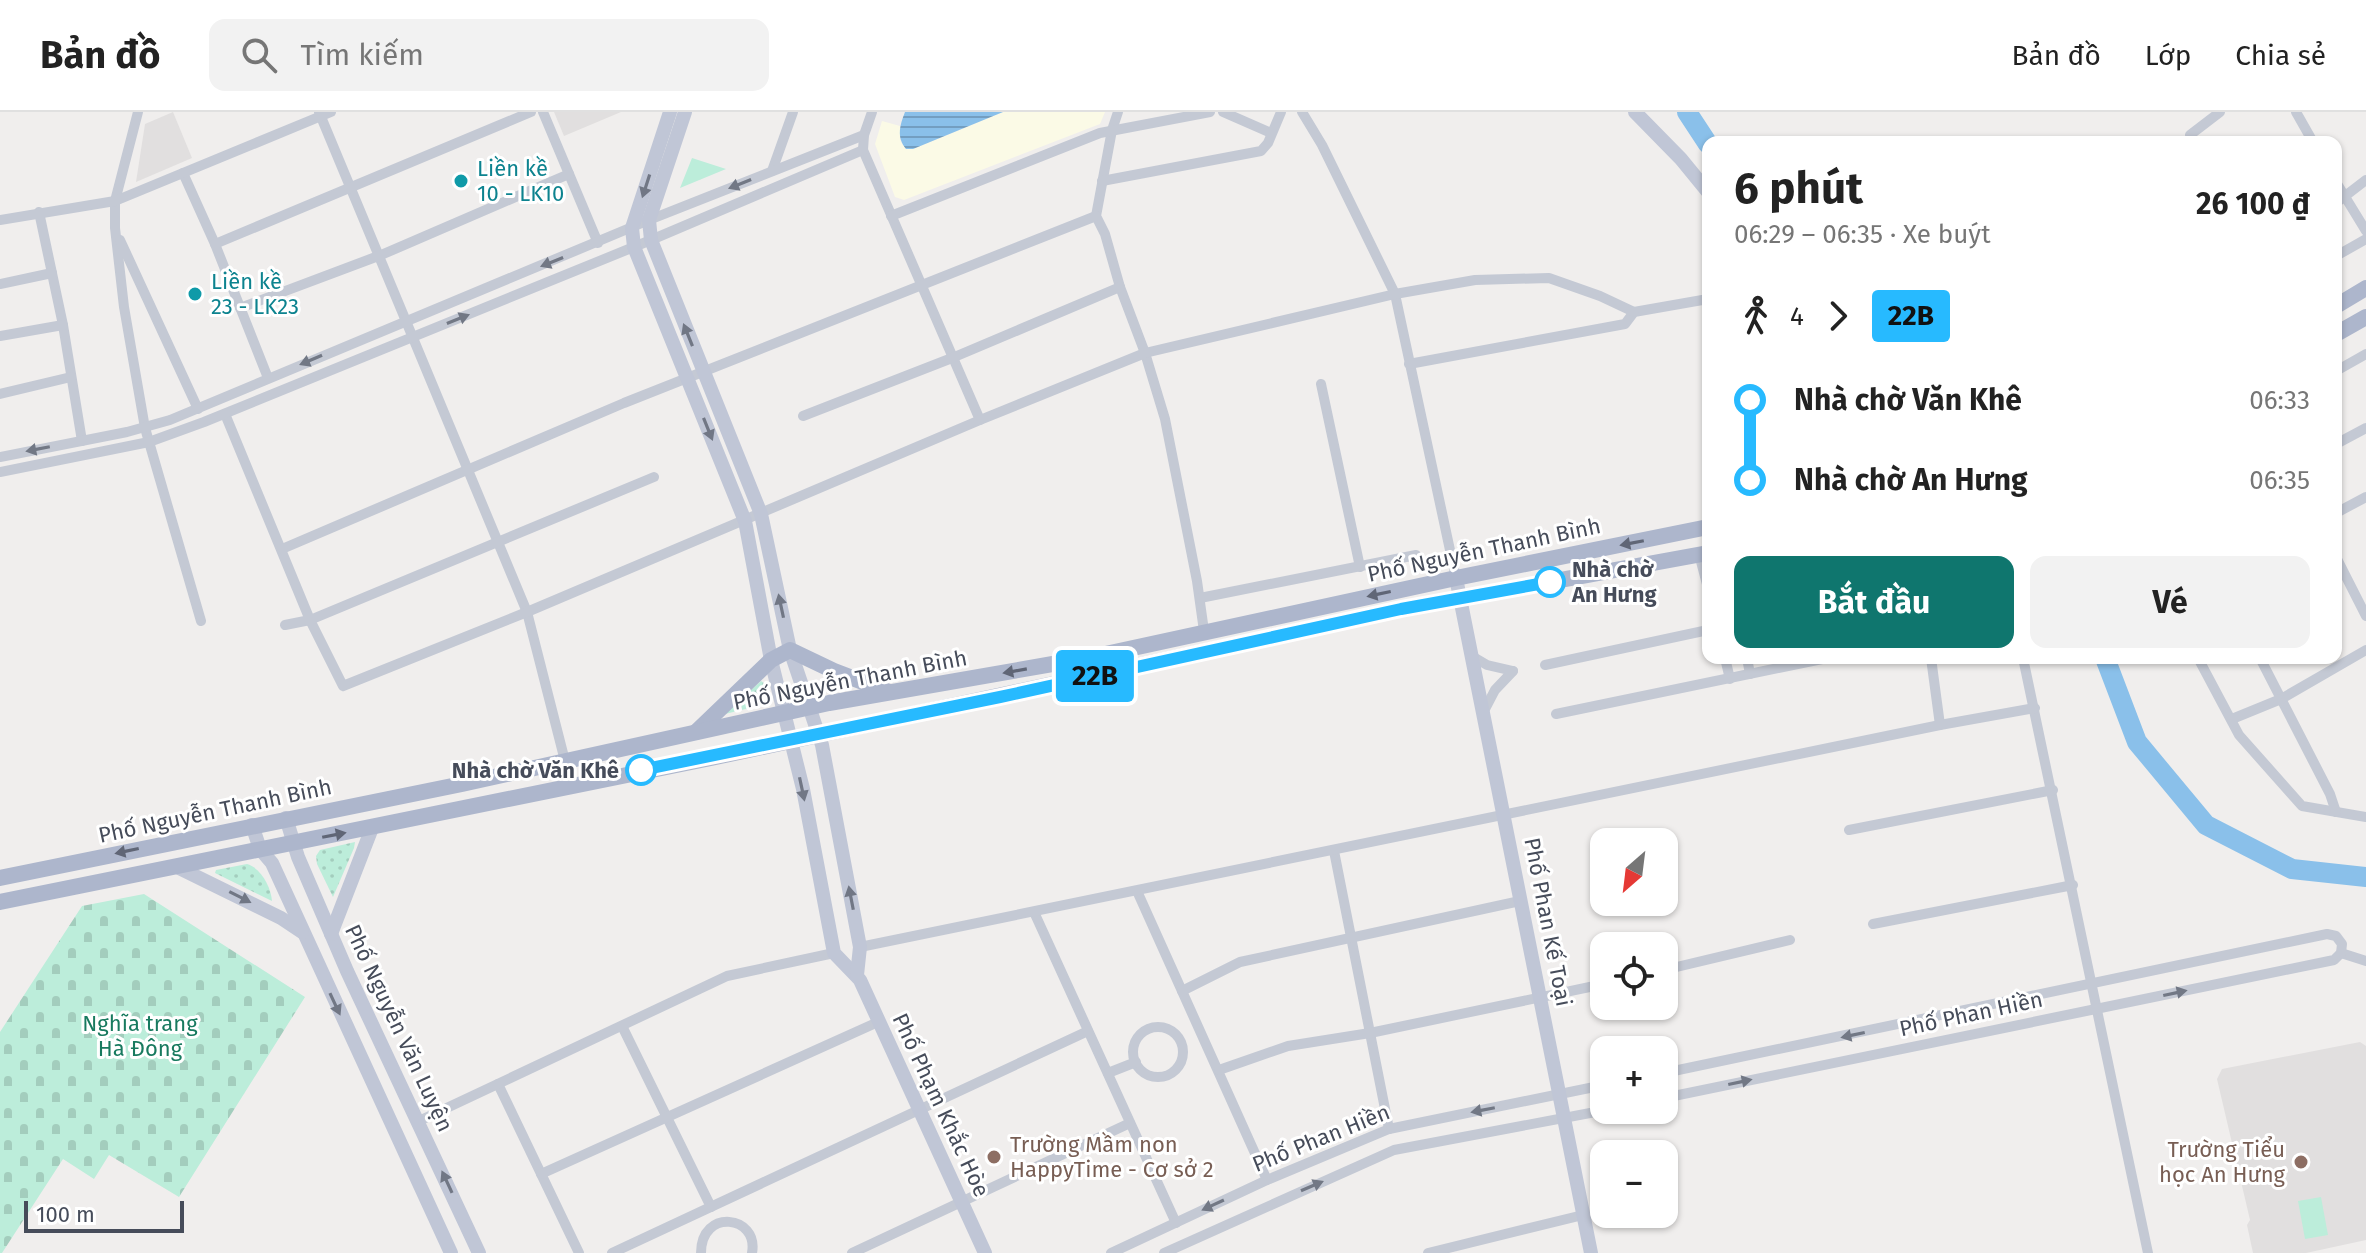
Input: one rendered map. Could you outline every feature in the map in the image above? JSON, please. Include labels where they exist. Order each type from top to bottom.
[{"type":"main road","points":[[2342,302],[2366,288]]},
{"type":"main road","points":[[2342,331],[2366,317]]},
{"type":"main road","name":"Phố Nguyễn Thanh Bình","points":[[0,878],[462,784],[784,713],[1087,658],[1702,528]]},
{"type":"main road","name":"Phố Nguyễn Thanh Bình","points":[[0,902],[1000,697],[1373,615],[1702,553]]},
{"type":"main road","points":[[695,733],[771,660],[790,650],[892,693]]},
{"type":"street","points":[[138,112],[115,201],[124,307],[145,428],[201,621]]},
{"type":"street","points":[[215,244],[531,112]]},
{"type":"street","points":[[543,112],[598,243]]},
{"type":"street","points":[[670,112],[632,228],[634,247],[745,521],[771,660],[791,739],[834,953]]},
{"type":"street","points":[[685,112],[649,220],[651,240],[761,514],[790,650],[819,733],[860,947],[857,975]]},
{"type":"street","points":[[772,171],[793,112]]},
{"type":"street","points":[[872,112],[864,135],[863,150],[980,420]]},
{"type":"street","points":[[1118,112],[1096,216],[1105,234],[1165,419],[1204,631]]},
{"type":"street","points":[[891,216],[1100,133],[1210,112]]},
{"type":"street","points":[[1223,112],[1271,133]]},
{"type":"street","points":[[1102,181],[1261,151],[1268,143],[1281,112]]},
{"type":"street","points":[[1302,112],[1322,145],[1395,294],[1456,578]]},
{"type":"street","points":[[1635,112],[1702,185]]},
{"type":"street","points":[[2190,135],[2220,112]]},
{"type":"street","points":[[2296,112],[2310,136]]},
{"type":"street","points":[[0,220],[115,201],[324,113],[405,320],[527,612],[565,761]]},
{"type":"street","points":[[0,457],[145,428],[198,409],[405,320],[864,135]]},
{"type":"street","points":[[0,472],[149,442],[225,414],[863,150]]},
{"type":"street","points":[[183,173],[268,378]]},
{"type":"street","points":[[240,308],[381,255],[569,174]]},
{"type":"street","points":[[2342,198],[2366,180]]},
{"type":"street","points":[[2342,202],[2366,231]]},
{"type":"street","points":[[39,212],[63,325],[82,441]]},
{"type":"street","points":[[282,549],[624,403],[1096,216]]},
{"type":"street","points":[[115,228],[198,409]]},
{"type":"street","points":[[2342,253],[2366,239]]},
{"type":"street","points":[[0,284],[52,273]]},
{"type":"street","points":[[225,414],[310,620],[343,686],[1145,353],[1395,294],[1475,280],[1540,278],[1565,282],[1634,312],[1702,300]]},
{"type":"street","points":[[803,416],[952,358],[1120,287]]},
{"type":"street","points":[[1409,364],[1625,324],[1634,312]]},
{"type":"street","points":[[0,336],[63,325]]},
{"type":"street","points":[[2342,368],[2366,354]]},
{"type":"street","points":[[0,394],[71,377]]},
{"type":"street","points":[[1321,384],[1360,567]]},
{"type":"street","points":[[2342,441],[2366,428]]},
{"type":"street","points":[[285,625],[310,620],[654,477]]},
{"type":"street","points":[[2342,510],[2366,497]]},
{"type":"street","points":[[1200,598],[1416,555]]},
{"type":"street","points":[[2342,569],[2366,616]]},
{"type":"street","name":"Phố Phan Kế Toại","points":[[1456,578],[1591,1253]]},
{"type":"street","points":[[1545,665],[1702,631]]},
{"type":"street","points":[[2342,658],[2366,650]]},
{"type":"street","points":[[1470,655],[1487,665],[1513,671],[1489,698],[1483,713]]},
{"type":"street","points":[[1726,664],[1730,679]]},
{"type":"street","points":[[1748,664],[1750,674]]},
{"type":"street","points":[[1556,714],[1798,664]]},
{"type":"street","points":[[1932,664],[1940,725]]},
{"type":"street","points":[[2024,664],[2148,1253]]},
{"type":"street","points":[[2201,664],[2239,735],[2302,806],[2366,817]]},
{"type":"street","points":[[2263,664],[2330,794],[2336,812]]},
{"type":"street","points":[[2232,719],[2281,699],[2328,664]]},
{"type":"street","points":[[419,1121],[727,976],[1940,725],[2035,708]]},
{"type":"street","points":[[1849,830],[2053,790]]},
{"type":"street","name":"Phố Nguyễn Văn Luyện","points":[[286,818],[293,843],[331,934],[479,1253]]},
{"type":"street","points":[[252,825],[260,849],[272,863],[451,1253]]},
{"type":"street","points":[[331,934],[372,828]]},
{"type":"street","points":[[1334,851],[1389,1129]]},
{"type":"street","points":[[175,866],[281,918],[303,933]]},
{"type":"street","points":[[1873,924],[2073,885]]},
{"type":"street","points":[[1137,891],[1267,1180]]},
{"type":"street","points":[[1182,991],[1240,962],[1520,901]]},
{"type":"street","points":[[1034,912],[1176,1223]]},
{"type":"street","name":"Phố Phan Hiền","points":[[1678,1070],[2327,934],[2336,936],[2342,944],[2341,953],[2334,960],[1678,1095]]},
{"type":"street","points":[[1678,967],[1790,940]]},
{"type":"street","name":"Phố Phạm Khắc Hòe","points":[[834,953],[857,975],[985,1253]]},
{"type":"street","points":[[2341,953],[2366,961]]},
{"type":"street","points":[[1219,1070],[1288,1046],[1370,1033],[1590,987]]},
{"type":"street","points":[[541,1174],[878,1022]]},
{"type":"street","points":[[622,1026],[711,1207]]},
{"type":"street","points":[[1161,1027],[1176,1034],[1180,1043],[1183,1048],[1181,1063],[1170,1074],[1154,1077],[1140,1070],[1133,1056],[1135,1041],[1146,1030],[1161,1027]]},
{"type":"street","points":[[612,1253],[1088,1031]]},
{"type":"street","points":[[1180,1043],[1200,1031]]},
{"type":"street","points":[[1108,1073],[1136,1062]]},
{"type":"street","points":[[498,1084],[579,1253]]},
{"type":"street","name":"Phố Phan Hiền","points":[[1111,1253],[1267,1180],[1389,1129],[1590,1088]]},
{"type":"street","name":"Phố Phan Hiền","points":[[1164,1253],[1394,1150],[1590,1113]]},
{"type":"street","points":[[852,1253],[1130,1123]]},
{"type":"street","points":[[1428,1253],[1583,1215]]},
{"type":"street","points":[[701,1253],[703,1235],[715,1224],[732,1221],[746,1229],[754,1244],[752,1253]]},
{"type":"shaded area","points":[[173,112],[192,158],[136,182],[145,124]]},
{"type":"shaded area","points":[[554,112],[621,112],[564,136]]},
{"type":"shaded area","points":[[1003,112],[1105,112],[1100,124],[904,200],[895,197],[875,144],[882,121],[900,126],[900,140],[903,145],[913,149]]},
{"type":"shaded area","name":"Trường Tiểu học An Hưng","points":[[2360,1042],[2366,1046],[2366,1240],[2306,1253],[2253,1253],[2247,1225],[2250,1220],[2217,1079],[2222,1069]]},
{"type":"green space","points":[[692,158],[726,169],[680,188]]},
{"type":"green space","points":[[761,681],[767,696],[762,705],[725,714]]},
{"type":"green space","points":[[355,842],[333,897],[316,856],[320,850]]},
{"type":"green space","points":[[247,864],[264,879],[272,901],[215,873],[216,870]]},
{"type":"green space","name":"Nghĩa trang Hà Đông","points":[[144,894],[305,997],[179,1197],[109,1155],[94,1179],[63,1159],[0,1253],[0,1032],[82,906]]},
{"type":"green space","points":[[2321,1197],[2328,1235],[2305,1239],[2298,1201]]},
{"type":"water","points":[[905,112],[1003,112],[913,149],[906,149],[900,135]]},
{"type":"waterway","points":[[1687,112],[1703,136]]},
{"type":"waterway","points":[[2107,664],[2137,742],[2206,825],[2292,869],[2366,877]]},
{"type":"bus line","name":"22B","points":[[641,770],[1000,697],[1401,609],[1550,582]]},
{"type":"place","name":"Liền kề 10 - LK10","points":[[461,181]]},
{"type":"place","name":"Liền kề 23 - LK23","points":[[195,294]]},
{"type":"place","name":"Nhà chờ An Hưng","points":[[1550,582]]},
{"type":"place","name":"Nhà chờ Văn Khê","points":[[641,770]]},
{"type":"place","name":"Trường Mầm non HappyTime - Cơ sở 2","points":[[994,1157]]},
{"type":"place","name":"Trường Tiểu học An Hưng","points":[[2301,1162]]}]
